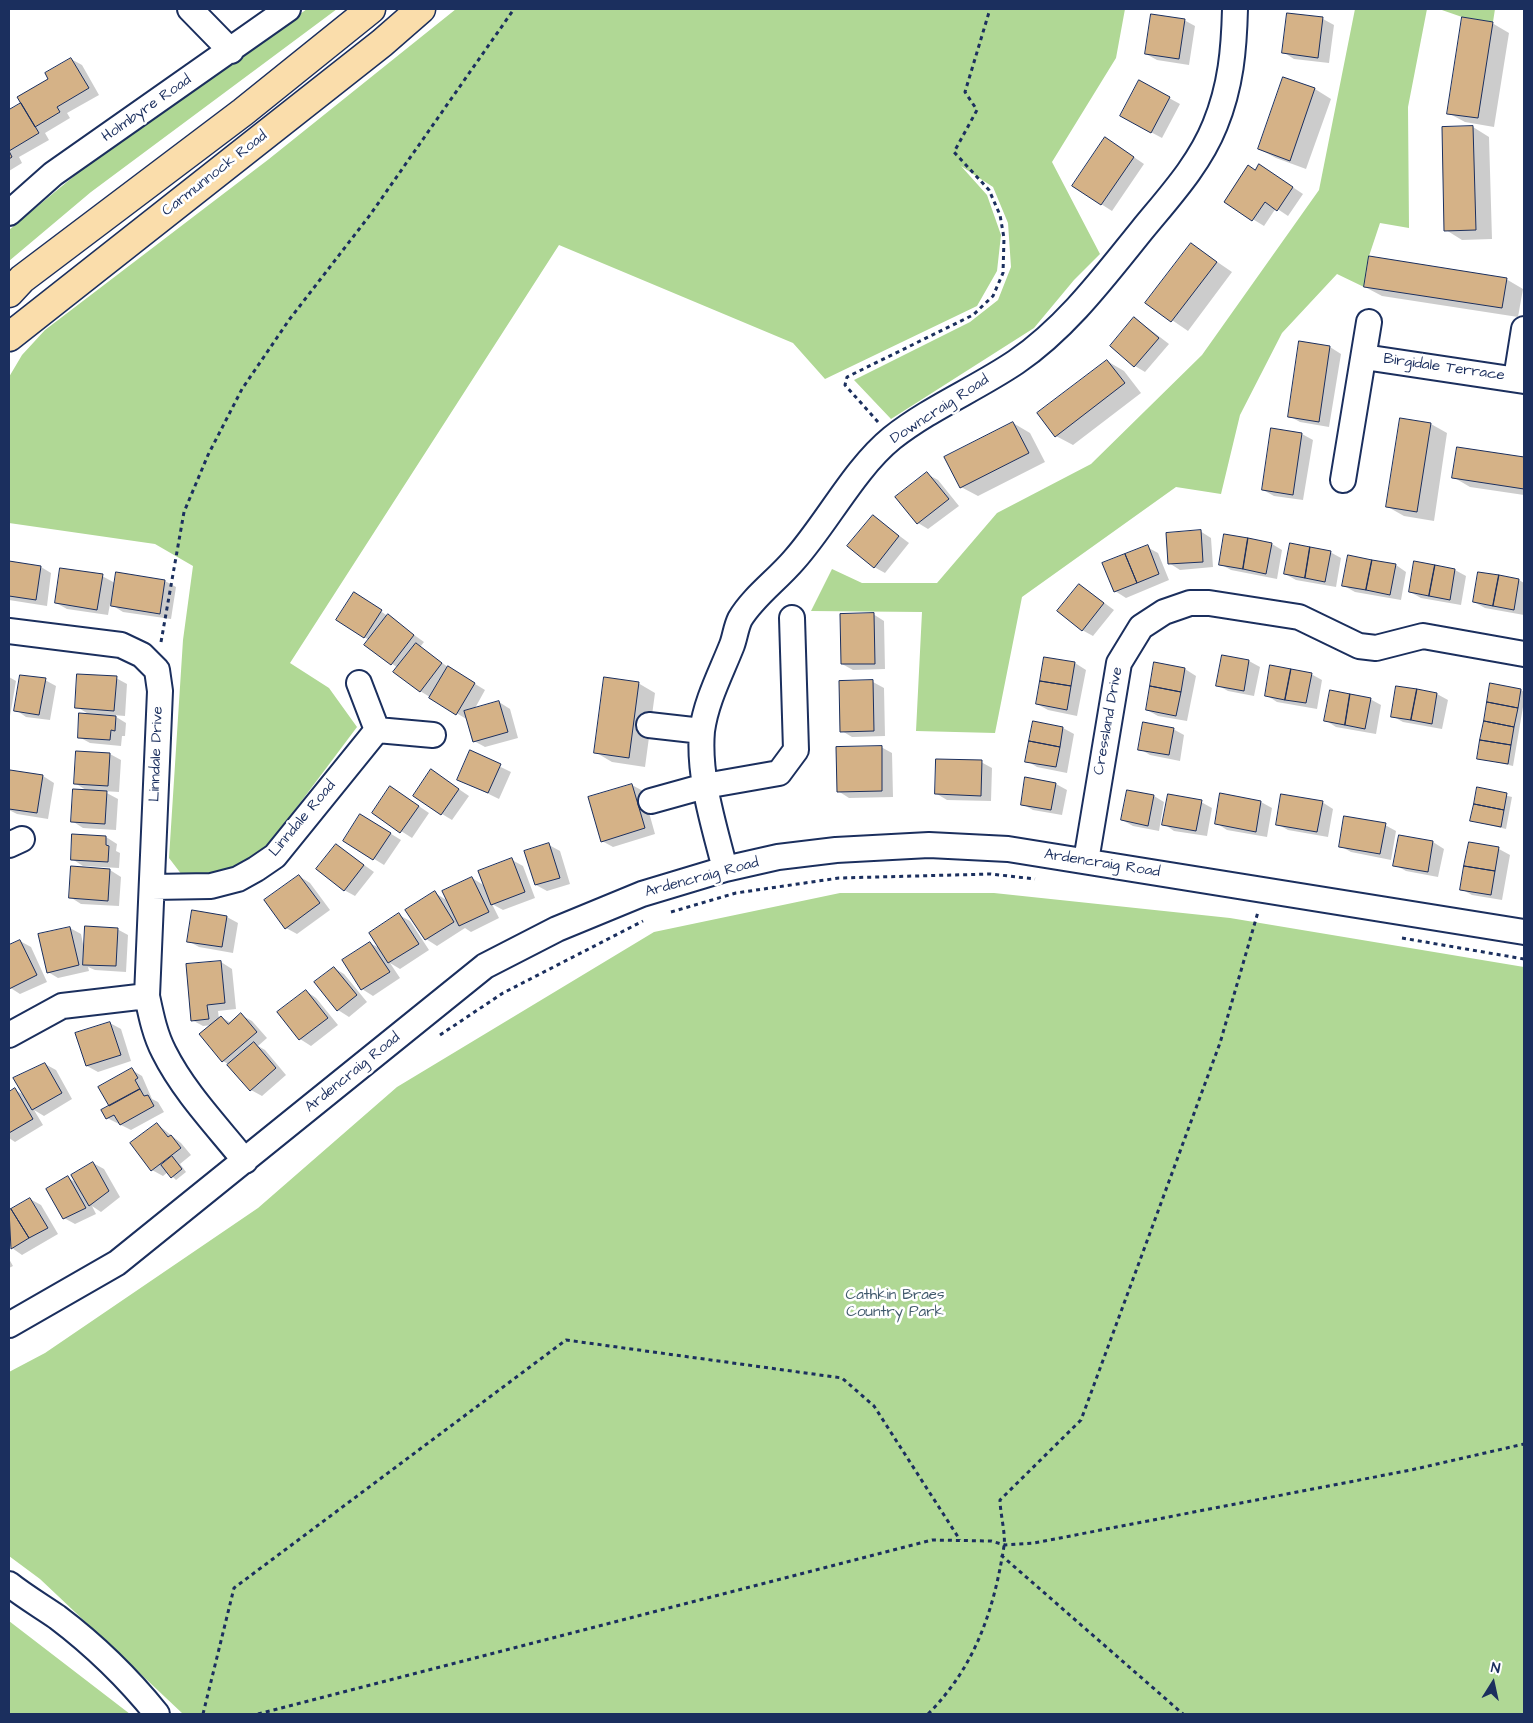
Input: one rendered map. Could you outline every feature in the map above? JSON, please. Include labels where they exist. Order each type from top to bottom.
[{"type":"main road","name":"Carmunnock Road","points":[[9,292],[22,279],[243,112],[371,9]]},
{"type":"main road","name":"Carmunnock Road","points":[[9,337],[382,43],[420,9]]},
{"type":"street","points":[[190,9],[231,51]]},
{"type":"street","name":"Holmbyre Road","points":[[9,213],[53,174],[231,51],[288,9]]},
{"type":"street","name":"Downcraig Road","points":[[725,869],[705,786],[702,731],[717,676],[732,644],[739,620],[757,598],[797,558],[874,456],[892,438],[952,399],[1016,362],[1057,329],[1096,287],[1189,173],[1215,126],[1230,82],[1234,47],[1235,9]]},
{"type":"street","name":"Birgidale Terrace","points":[[1343,480],[1369,322]]},
{"type":"street","points":[[1520,380],[1524,329]]},
{"type":"street","name":"Birgidale Terrace","points":[[1364,357],[1520,380]]},
{"type":"street","name":"Cressland Drive","points":[[1086,861],[1119,663],[1141,627],[1164,612],[1190,603],[1209,603],[1299,617],[1358,646],[1376,648],[1423,636],[1524,654]]},
{"type":"street","points":[[651,801],[705,786],[779,773],[796,750],[792,618]]},
{"type":"street","points":[[9,631],[121,645],[142,655],[157,670]]},
{"type":"street","name":"Linndale Drive","points":[[157,670],[160,691],[147,996],[153,1023],[163,1051],[181,1080],[245,1161]]},
{"type":"street","points":[[359,683],[377,730],[433,735]]},
{"type":"street","points":[[649,725],[702,731]]},
{"type":"street","name":"Linndale Road","points":[[152,887],[211,886],[238,879],[275,856],[377,730]]},
{"type":"street","name":"Ardencraig Road","points":[[9,1325],[117,1263],[485,966],[557,929],[642,894],[725,869],[778,858],[836,850],[930,845],[1008,849],[1524,932]]},
{"type":"street","points":[[9,1035],[62,1006],[147,996]]},
{"type":"street","points":[[10,1586],[57,1617],[101,1654],[139,1692],[157,1714]]},
{"type":"path","points":[[157,670],[184,512],[208,455],[242,389],[289,320],[370,215],[514,9]]},
{"type":"path","points":[[892,438],[845,385],[847,377],[973,315],[993,296],[1003,273],[1004,238],[1000,215],[989,190],[954,152],[977,110],[966,92],[990,9]]},
{"type":"path","points":[[665,914],[736,893],[839,878],[991,874],[1044,880]]},
{"type":"path","points":[[928,1714],[939,1703],[964,1667],[985,1628],[996,1590],[1001,1555],[1005,1545],[1000,1500],[1081,1420],[1220,1043],[1258,914],[1259,889]]},
{"type":"path","points":[[1248,913],[1267,916]]},
{"type":"path","points":[[439,1036],[503,993],[647,919]]},
{"type":"path","points":[[1400,938],[1524,959]]},
{"type":"path","points":[[203,1714],[234,1588],[566,1340],[842,1378],[874,1406],[960,1540]]},
{"type":"path","points":[[258,1714],[932,1540],[991,1540],[1005,1545],[1034,1544],[1411,1470],[1524,1444]]},
{"type":"path","points":[[1001,1555],[1183,1714]]},
{"type":"green space","points":[[307,9],[337,9],[91,192],[9,261],[9,230],[85,167]]},
{"type":"green space","points":[[456,9],[1125,9],[1116,58],[1052,162],[1100,254],[1074,280],[1034,328],[891,419],[854,380],[970,322],[998,300],[1011,267],[1008,223],[993,187],[961,166],[987,195],[1001,235],[997,271],[977,306],[825,379],[793,343],[559,245],[290,663],[329,688],[357,727],[264,851],[229,873],[182,875],[169,858],[183,640],[193,566],[155,544],[9,523],[9,377],[22,355],[45,330],[269,159]]},
{"type":"green space","points":[[1355,9],[1427,9],[1408,107],[1409,228],[1380,223],[1369,256],[1364,287],[1337,274],[1282,333],[1240,415],[1221,494],[1176,487],[1022,597],[995,733],[916,731],[922,612],[811,611],[832,569],[862,583],[937,583],[997,513],[1091,464],[1202,355],[1319,190]]},
{"type":"green space","points":[[1439,9],[1495,9],[1493,22],[1462,17]]},
{"type":"green space","name":"Cathkin Braes Country Park","points":[[840,893],[994,893],[1230,918],[1524,967],[1524,1714],[183,1714],[40,1579],[9,1556],[9,1372],[45,1353],[258,1208],[397,1087],[654,932]]},
{"type":"green space","points":[[9,1621],[130,1714],[9,1714]]},
{"type":"building","points":[[1287,13],[1323,17],[1318,58],[1282,53]]},
{"type":"building","points":[[1151,14],[1185,19],[1179,59],[1145,54]]},
{"type":"building","points":[[1462,17],[1493,22],[1478,118],[1447,114]]},
{"type":"building","points":[[71,58],[89,88],[57,107],[60,112],[35,127],[17,97],[48,79],[45,73]]},
{"type":"building","points":[[1283,77],[1315,88],[1290,161],[1258,149]]},
{"type":"building","points":[[1139,80],[1170,97],[1151,133],[1120,116]]},
{"type":"building","points":[[21,103],[39,133],[9,151],[9,110]]},
{"type":"building","points":[[1473,126],[1476,230],[1444,231],[1442,127]]},
{"type":"building","points":[[1105,137],[1134,157],[1101,205],[1072,186]]},
{"type":"building","points":[[1259,164],[1293,187],[1277,211],[1265,202],[1252,221],[1224,202],[1248,165],[1255,170]]},
{"type":"building","points":[[1191,243],[1217,262],[1171,322],[1145,303]]},
{"type":"building","points":[[1369,256],[1507,278],[1502,308],[1364,287]]},
{"type":"building","points":[[1134,317],[1159,338],[1134,367],[1110,346]]},
{"type":"building","points":[[1299,341],[1330,346],[1319,422],[1288,417]]},
{"type":"building","points":[[1107,360],[1125,383],[1055,437],[1037,413]]},
{"type":"building","points":[[1400,418],[1431,423],[1417,512],[1386,507]]},
{"type":"building","points":[[1013,422],[1029,453],[960,488],[944,457]]},
{"type":"building","points":[[1271,428],[1302,433],[1293,495],[1262,490]]},
{"type":"building","points":[[1457,447],[1524,457],[1524,489],[1452,478]]},
{"type":"building","points":[[927,472],[949,499],[917,524],[895,497]]},
{"type":"building","points":[[873,515],[899,536],[874,568],[847,546]]},
{"type":"building","points":[[1201,530],[1203,562],[1168,564],[1166,533]]},
{"type":"building","points":[[1224,534],[1248,538],[1243,569],[1219,565]]},
{"type":"building","points":[[1248,538],[1272,543],[1266,574],[1243,569]]},
{"type":"building","points":[[1290,543],[1310,547],[1305,578],[1284,574]]},
{"type":"building","points":[[1148,545],[1159,574],[1137,583],[1125,554]]},
{"type":"building","points":[[1310,547],[1331,551],[1325,582],[1305,578]]},
{"type":"building","points":[[1125,554],[1137,583],[1114,592],[1102,563]]},
{"type":"building","points":[[1348,555],[1372,560],[1366,590],[1342,586]]},
{"type":"building","points":[[1372,560],[1396,564],[1390,595],[1366,590]]},
{"type":"building","points":[[9,561],[41,566],[36,600],[9,596]]},
{"type":"building","points":[[1414,561],[1435,565],[1429,596],[1409,592]]},
{"type":"building","points":[[1435,565],[1455,569],[1450,600],[1429,596]]},
{"type":"building","points":[[60,568],[103,574],[97,610],[55,603]]},
{"type":"building","points":[[116,572],[165,580],[160,614],[111,606]]},
{"type":"building","points":[[1478,572],[1499,575],[1493,606],[1473,602]]},
{"type":"building","points":[[1499,575],[1519,579],[1514,610],[1493,606]]},
{"type":"building","points":[[1079,584],[1104,603],[1082,631],[1057,611]]},
{"type":"building","points":[[354,592],[382,610],[364,638],[336,620]]},
{"type":"building","points":[[874,613],[875,664],[841,664],[840,614]]},
{"type":"building","points":[[388,614],[414,635],[391,665],[364,645]]},
{"type":"building","points":[[416,643],[442,663],[420,692],[393,672]]},
{"type":"building","points":[[1222,655],[1249,660],[1244,691],[1216,686]]},
{"type":"building","points":[[1044,657],[1075,662],[1071,686],[1040,681]]},
{"type":"building","points":[[1154,662],[1185,668],[1181,692],[1150,686]]},
{"type":"building","points":[[1270,665],[1291,669],[1285,700],[1265,696]]},
{"type":"building","points":[[448,666],[475,683],[456,715],[429,698]]},
{"type":"building","points":[[1291,669],[1312,673],[1306,703],[1285,700]]},
{"type":"building","points":[[77,674],[117,676],[114,711],[75,708]]},
{"type":"building","points":[[20,675],[46,678],[39,715],[14,711]]},
{"type":"building","points":[[604,677],[639,682],[629,758],[594,753]]},
{"type":"building","points":[[873,680],[874,731],[840,732],[839,681]]},
{"type":"building","points":[[1040,681],[1071,686],[1067,710],[1036,704]]},
{"type":"building","points":[[1490,683],[1521,689],[1518,708],[1487,702]]},
{"type":"building","points":[[1150,686],[1181,692],[1176,716],[1146,710]]},
{"type":"building","points":[[1396,686],[1417,689],[1411,720],[1391,717]]},
{"type":"building","points":[[1417,689],[1437,693],[1432,724],[1411,720]]},
{"type":"building","points":[[1330,690],[1350,694],[1345,725],[1324,721]]},
{"type":"building","points":[[1350,694],[1371,698],[1365,729],[1345,725]]},
{"type":"building","points":[[499,701],[508,732],[473,742],[464,711]]},
{"type":"building","points":[[1487,702],[1518,708],[1514,727],[1484,721]]},
{"type":"building","points":[[79,713],[116,716],[115,731],[111,730],[110,740],[78,738]]},
{"type":"building","points":[[1033,721],[1063,727],[1060,747],[1029,741]]},
{"type":"building","points":[[1484,721],[1514,727],[1511,745],[1480,740]]},
{"type":"building","points":[[1143,722],[1174,728],[1169,755],[1138,750]]},
{"type":"building","points":[[1480,740],[1511,745],[1508,764],[1477,759]]},
{"type":"building","points":[[1029,741],[1060,747],[1056,767],[1025,762]]},
{"type":"building","points":[[882,746],[882,791],[837,792],[836,747]]},
{"type":"building","points":[[470,750],[501,764],[488,793],[457,780]]},
{"type":"building","points":[[76,751],[110,753],[108,786],[74,784]]},
{"type":"building","points":[[936,759],[982,760],[981,796],[935,794]]},
{"type":"building","points":[[431,769],[459,789],[441,815],[413,796]]},
{"type":"building","points":[[10,770],[43,775],[37,813],[9,809]]},
{"type":"building","points":[[1025,777],[1056,783],[1051,810],[1021,805]]},
{"type":"building","points":[[632,784],[645,828],[601,842],[588,797]]},
{"type":"building","points":[[390,786],[419,806],[400,833],[372,813]]},
{"type":"building","points":[[1477,787],[1507,793],[1504,810],[1474,804]]},
{"type":"building","points":[[73,789],[107,791],[105,824],[71,822]]},
{"type":"building","points":[[1127,790],[1154,795],[1148,826],[1121,820]]},
{"type":"building","points":[[1220,793],[1261,801],[1256,832],[1215,824]]},
{"type":"building","points":[[1168,794],[1202,800],[1196,831],[1162,825]]},
{"type":"building","points":[[1281,794],[1323,801],[1317,832],[1276,825]]},
{"type":"building","points":[[1474,804],[1504,810],[1501,827],[1470,821]]},
{"type":"building","points":[[360,814],[391,833],[373,860],[343,841]]},
{"type":"building","points":[[1344,816],[1386,823],[1380,854],[1339,847]]},
{"type":"building","points":[[72,834],[106,836],[106,845],[109,846],[108,862],[71,860]]},
{"type":"building","points":[[1399,835],[1433,841],[1428,872],[1393,866]]},
{"type":"building","points":[[1469,842],[1499,847],[1495,871],[1464,866]]},
{"type":"building","points":[[549,843],[560,878],[535,885],[524,851]]},
{"type":"building","points":[[336,844],[364,865],[344,891],[316,869]]},
{"type":"building","points":[[512,858],[525,892],[491,905],[478,871]]},
{"type":"building","points":[[71,866],[110,869],[108,901],[69,898]]},
{"type":"building","points":[[1464,866],[1495,871],[1491,895],[1460,890]]},
{"type":"building","points":[[299,875],[320,903],[285,929],[264,900]]},
{"type":"building","points":[[472,877],[489,912],[459,926],[442,891]]},
{"type":"building","points":[[435,891],[454,922],[425,940],[405,910]]},
{"type":"building","points":[[192,910],[227,916],[222,947],[187,942]]},
{"type":"building","points":[[399,913],[419,944],[388,963],[369,933]]},
{"type":"building","points":[[85,926],[118,928],[116,966],[83,965]]},
{"type":"building","points":[[70,927],[79,965],[47,973],[38,934]]},
{"type":"building","points":[[20,940],[37,975],[9,989],[9,945]]},
{"type":"building","points":[[370,942],[390,972],[361,990],[342,960]]},
{"type":"building","points":[[221,961],[225,1003],[207,1005],[209,1019],[191,1021],[186,964]]},
{"type":"building","points":[[334,967],[357,995],[337,1011],[314,982]]},
{"type":"building","points":[[306,990],[328,1018],[299,1040],[277,1012]]},
{"type":"building","points":[[241,1013],[257,1032],[222,1062],[199,1034],[221,1016],[228,1024]]},
{"type":"building","points":[[110,1022],[121,1055],[86,1066],[75,1033]]},
{"type":"building","points":[[254,1042],[276,1068],[250,1091],[227,1065]]},
{"type":"building","points":[[45,1063],[62,1093],[32,1110],[13,1078]]},
{"type":"building","points":[[132,1068],[138,1078],[135,1080],[140,1089],[109,1106],[98,1087]]},
{"type":"building","points":[[15,1088],[33,1119],[9,1133],[9,1092]]},
{"type":"building","points":[[140,1089],[144,1096],[148,1095],[154,1106],[120,1125],[114,1115],[106,1119],[101,1110]]},
{"type":"building","points":[[157,1123],[168,1137],[171,1135],[181,1148],[151,1171],[130,1143]]},
{"type":"building","points":[[172,1156],[182,1169],[171,1178],[161,1165]]},
{"type":"building","points":[[93,1162],[109,1191],[89,1206],[71,1175]]},
{"type":"building","points":[[68,1176],[86,1208],[63,1219],[46,1189]]},
{"type":"building","points":[[30,1198],[48,1228],[29,1238],[11,1209]]},
{"type":"building","points":[[11,1209],[29,1238],[11,1249],[9,1210]]}]
